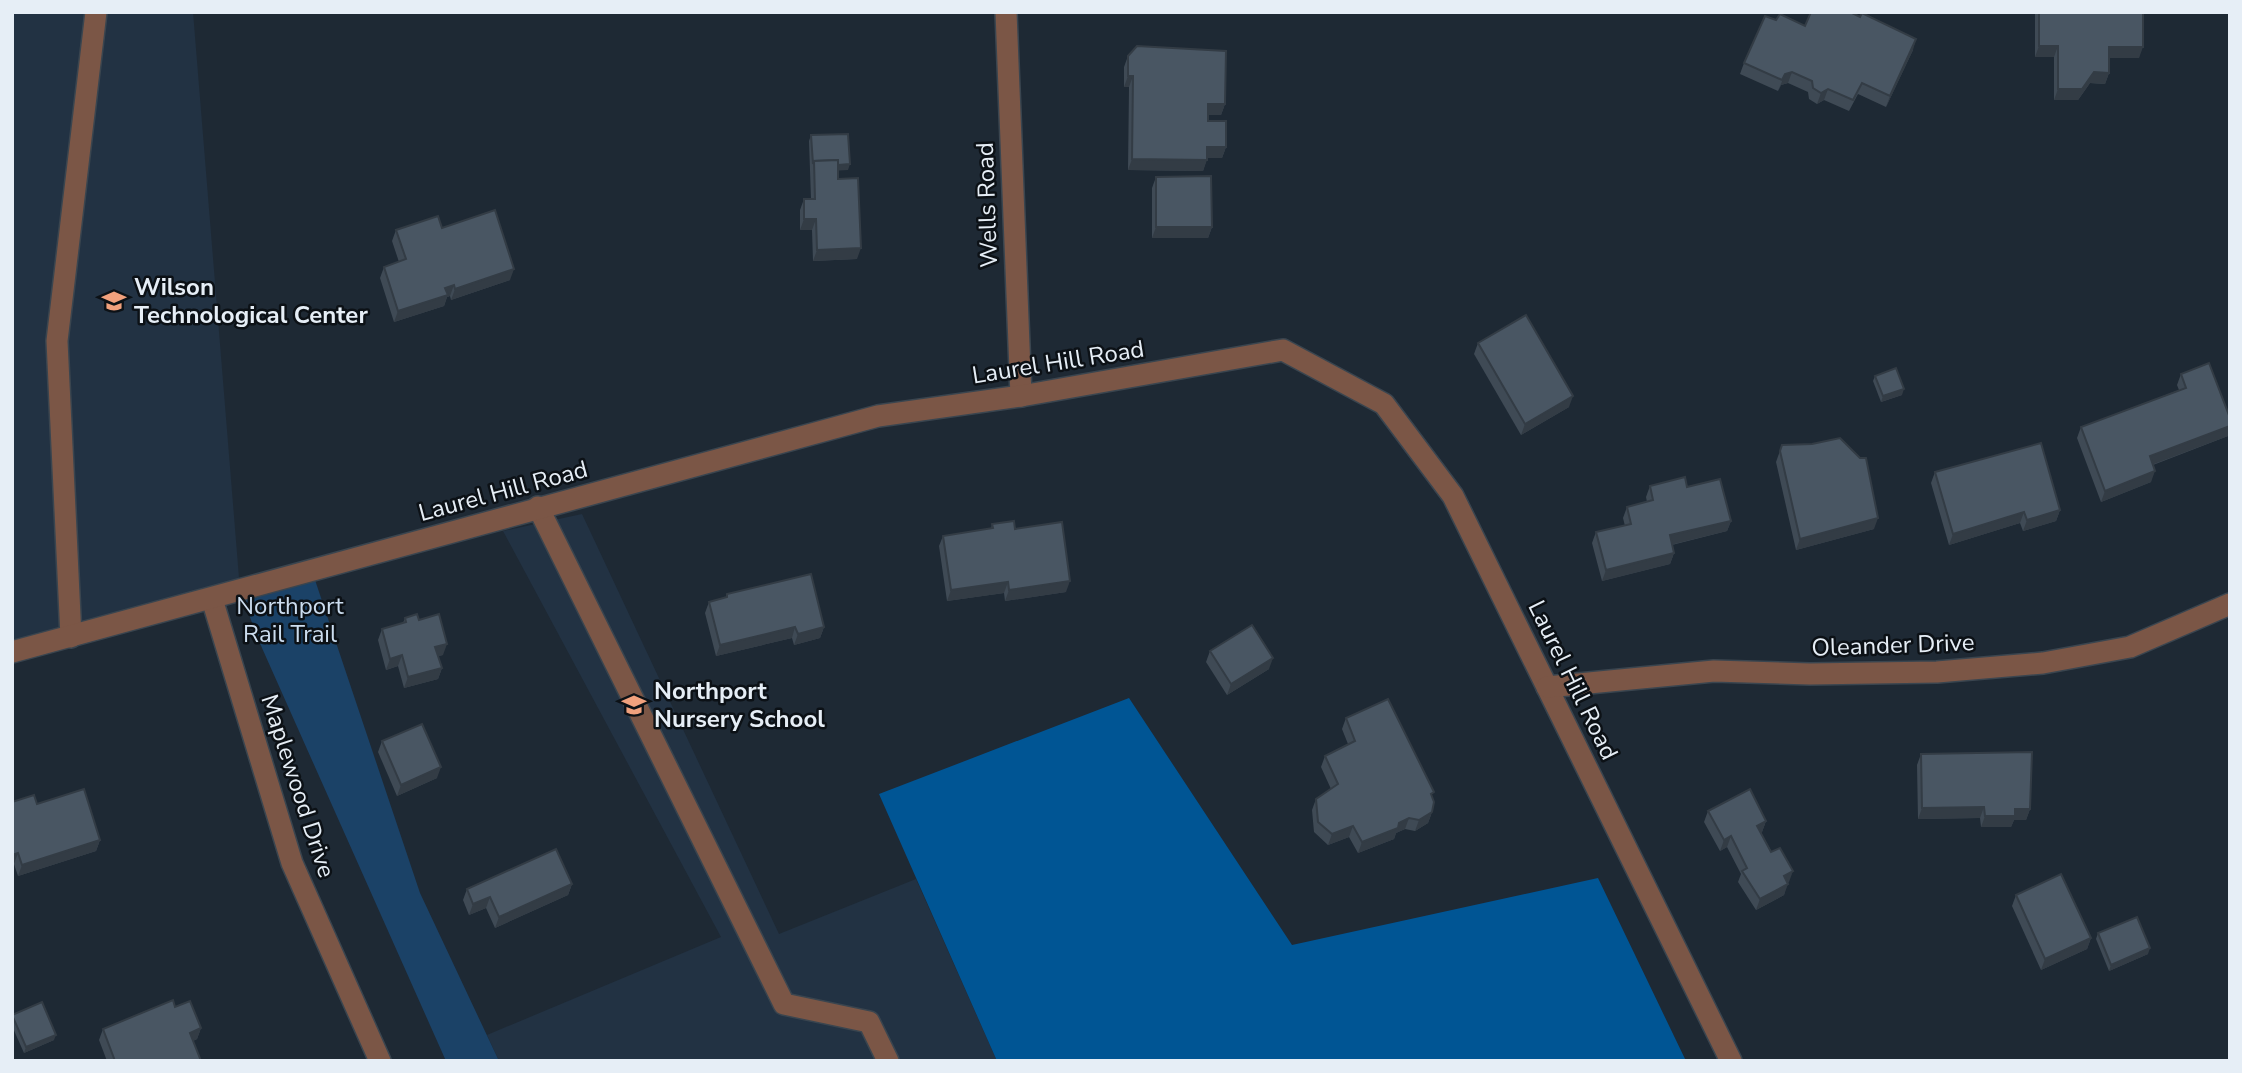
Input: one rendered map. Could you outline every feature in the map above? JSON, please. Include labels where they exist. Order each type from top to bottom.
[{"type":"street","points":[[71,637],[57,341],[96,12]]},
{"type":"street","name":"Wells Road","points":[[1006,12],[1021,396]]},
{"type":"street","name":"Laurel Hill Road","points":[[12,652],[878,416],[1021,396],[1283,350],[1384,404],[1453,496],[1731,1061]]},
{"type":"street","points":[[538,508],[783,1004],[869,1022],[888,1061]]},
{"type":"street","name":"Maplewood Drive","points":[[212,599],[292,863],[380,1061]]},
{"type":"street","name":"Oleander Drive","points":[[1548,687],[1714,671],[1810,674],[1937,672],[2043,663],[2130,647],[2230,604]]},
{"type":"shaded area","name":"Wilson Technological Center","points":[[12,12],[193,12],[240,590],[12,640]]},
{"type":"shaded area","name":"Northport Nursery School","points":[[582,514],[779,934],[916,879],[997,1061],[499,1061],[487,1035],[721,937],[503,531]]},
{"type":"shaded area","points":[[1129,698],[1292,945],[1598,878],[1686,1061],[997,1061],[879,794]]},
{"type":"green space","name":"Northport Rail Trail","points":[[312,571],[420,893],[499,1061],[446,1061],[258,639],[240,590]]},
{"type":"building","points":[[1811,12],[1850,12],[1860,17],[1862,13],[1916,39],[1890,96],[1862,83],[1853,100],[1828,89],[1821,93],[1813,88],[1812,81],[1792,72],[1785,74],[1782,80],[1744,63],[1765,16],[1776,20],[1780,14],[1805,26]]},
{"type":"building","points":[[2039,12],[2143,12],[2143,47],[2109,47],[2109,73],[2094,72],[2082,89],[2058,89],[2058,46],[2039,46]]},
{"type":"building","points":[[1137,46],[1226,51],[1225,104],[1208,104],[1208,121],[1226,121],[1226,147],[1207,147],[1207,160],[1132,159],[1133,76],[1128,76],[1128,56]]},
{"type":"building","points":[[848,134],[850,164],[838,165],[838,160],[814,161],[813,164],[811,135]]},
{"type":"building","points":[[838,160],[838,179],[858,178],[861,248],[817,250],[816,219],[804,219],[804,199],[815,199],[814,161]]},
{"type":"building","points":[[1211,176],[1212,227],[1156,227],[1156,177]]},
{"type":"building","points":[[495,210],[514,269],[455,289],[454,285],[445,288],[448,295],[398,311],[384,267],[406,259],[396,230],[438,216],[442,228]]},
{"type":"building","points":[[1526,315],[1573,396],[1525,424],[1478,343]]},
{"type":"building","points":[[2209,363],[2230,418],[2230,426],[2150,456],[2155,471],[2105,491],[2081,427],[2186,388],[2181,374]]},
{"type":"building","points":[[1896,368],[1904,389],[1883,396],[1875,376]]},
{"type":"building","points":[[1840,438],[1860,458],[1866,458],[1878,518],[1800,539],[1780,451],[1782,445],[1812,444]]},
{"type":"building","points":[[2041,443],[2060,510],[2027,520],[2024,512],[1953,534],[1935,472]]},
{"type":"building","points":[[1685,477],[1687,487],[1720,479],[1731,521],[1670,535],[1674,553],[1606,570],[1596,532],[1631,524],[1627,507],[1653,500],[1650,486]]},
{"type":"building","points":[[1014,521],[1015,529],[1062,522],[1070,581],[1009,590],[1008,582],[951,590],[943,536],[993,528],[992,524]]},
{"type":"building","points":[[811,574],[824,627],[798,634],[795,627],[720,645],[709,602],[727,597],[727,594]]},
{"type":"building","points":[[417,614],[419,620],[439,614],[447,644],[435,647],[442,668],[408,677],[402,655],[390,659],[382,629],[406,622],[405,618]]},
{"type":"building","points":[[1252,625],[1273,658],[1231,684],[1210,651]]},
{"type":"building","points":[[1388,699],[1434,792],[1431,794],[1434,802],[1432,812],[1419,820],[1409,818],[1399,823],[1398,828],[1362,842],[1353,826],[1332,834],[1318,822],[1316,799],[1338,784],[1325,756],[1355,741],[1346,718]]},
{"type":"building","points":[[422,724],[441,767],[401,785],[382,741]]},
{"type":"building","points":[[2032,752],[2030,809],[2015,809],[2015,816],[1985,816],[1984,807],[1922,808],[1921,754]]},
{"type":"building","points":[[84,789],[100,840],[22,865],[18,853],[12,855],[12,802],[34,795],[37,804]]},
{"type":"building","points":[[1750,789],[1766,821],[1757,826],[1771,852],[1780,848],[1793,871],[1784,876],[1788,884],[1760,899],[1742,871],[1747,868],[1731,836],[1724,840],[1708,811]]},
{"type":"building","points":[[556,849],[572,884],[499,917],[490,897],[473,904],[467,889]]},
{"type":"building","points":[[2061,874],[2091,938],[2045,959],[2016,895]]},
{"type":"building","points":[[2137,917],[2150,948],[2111,965],[2098,933]]},
{"type":"building","points":[[173,1000],[175,1007],[190,1001],[201,1028],[190,1033],[201,1061],[115,1061],[103,1029]]},
{"type":"building","points":[[42,1002],[56,1035],[26,1047],[12,1015]]},
{"type":"place","name":"Wilson Technological Center","points":[[114,301]]},
{"type":"place","name":"Northport Nursery School","points":[[634,705]]}]
